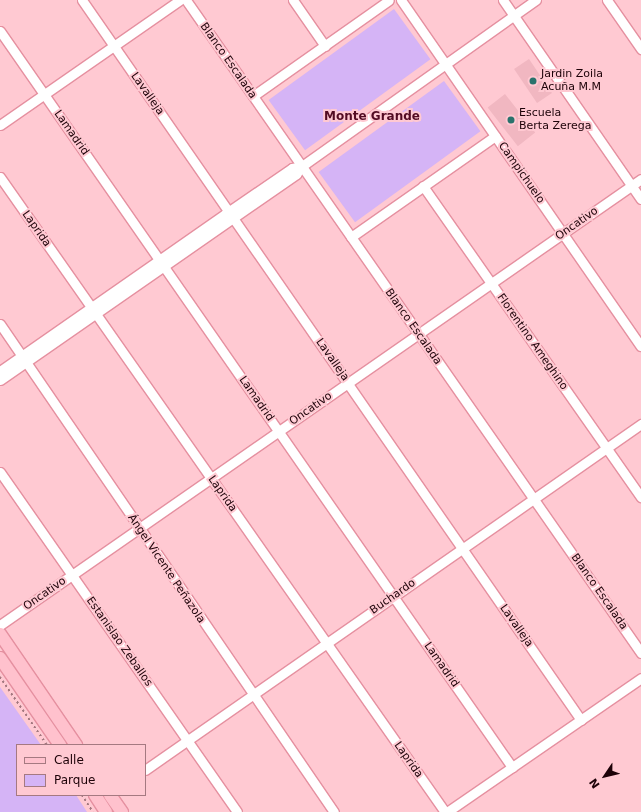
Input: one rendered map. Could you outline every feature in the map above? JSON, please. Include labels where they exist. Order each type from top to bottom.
[{"type":"main road","points":[[0,634],[75,744]]},
{"type":"main road","points":[[0,658],[59,744]]},
{"type":"main road","points":[[96,796],[106,812]]},
{"type":"main road","points":[[111,796],[122,812]]},
{"type":"street","name":"Lavalleja","points":[[82,0],[581,720]]},
{"type":"street","points":[[0,126],[180,0]]},
{"type":"street","name":"Blanco Escalada","points":[[186,0],[641,653]]},
{"type":"street","points":[[293,0],[325,46]]},
{"type":"street","points":[[253,96],[389,0]]},
{"type":"street","name":"Campichuelo","points":[[401,0],[641,346]]},
{"type":"street","points":[[503,0],[641,199]]},
{"type":"street","points":[[0,371],[24,358],[230,214],[292,168],[302,166],[536,0]]},
{"type":"street","points":[[607,0],[641,49]]},
{"type":"street","name":"Lamadrid","points":[[0,31],[512,767]]},
{"type":"street","points":[[351,237],[495,136]]},
{"type":"street","name":"Laprida","points":[[0,177],[446,812]]},
{"type":"street","name":"Oncativo","points":[[0,625],[641,179]]},
{"type":"street","name":"Florentino Ameghino","points":[[423,186],[641,497]]},
{"type":"street","name":"Ángel Vicente Peñazola","points":[[0,324],[138,528],[334,812]]},
{"type":"street","points":[[0,380],[24,358]]},
{"type":"street","name":"Buchardo","points":[[146,769],[641,424]]},
{"type":"street","name":"Estanislao Zeballos","points":[[0,472],[237,812]]},
{"type":"street","points":[[446,812],[641,678]]},
{"type":"path","points":[[0,677],[46,744]]},
{"type":"path","points":[[83,796],[93,812]]},
{"type":"shaded area","name":"Jardin Zoila Acuña M.M","points":[[529,59],[552,93],[537,103],[514,69]]},
{"type":"shaded area","name":"Escuela Berta Zerega","points":[[505,94],[535,133],[518,146],[488,108]]},
{"type":"green space","points":[[394,9],[430,59],[305,150],[269,100]]},
{"type":"green space","points":[[444,81],[480,131],[355,222],[319,172]]},
{"type":"green space","points":[[0,687],[40,744],[16,744],[16,796],[77,796],[87,812],[0,812]]},
{"type":"place","name":"Jardin Zoila Acuña M.M","points":[[533,81]]},
{"type":"place","name":"Escuela Berta Zerega","points":[[511,120]]},
{"type":"district","name":"Monte Grande","points":[[372,117]]}]
